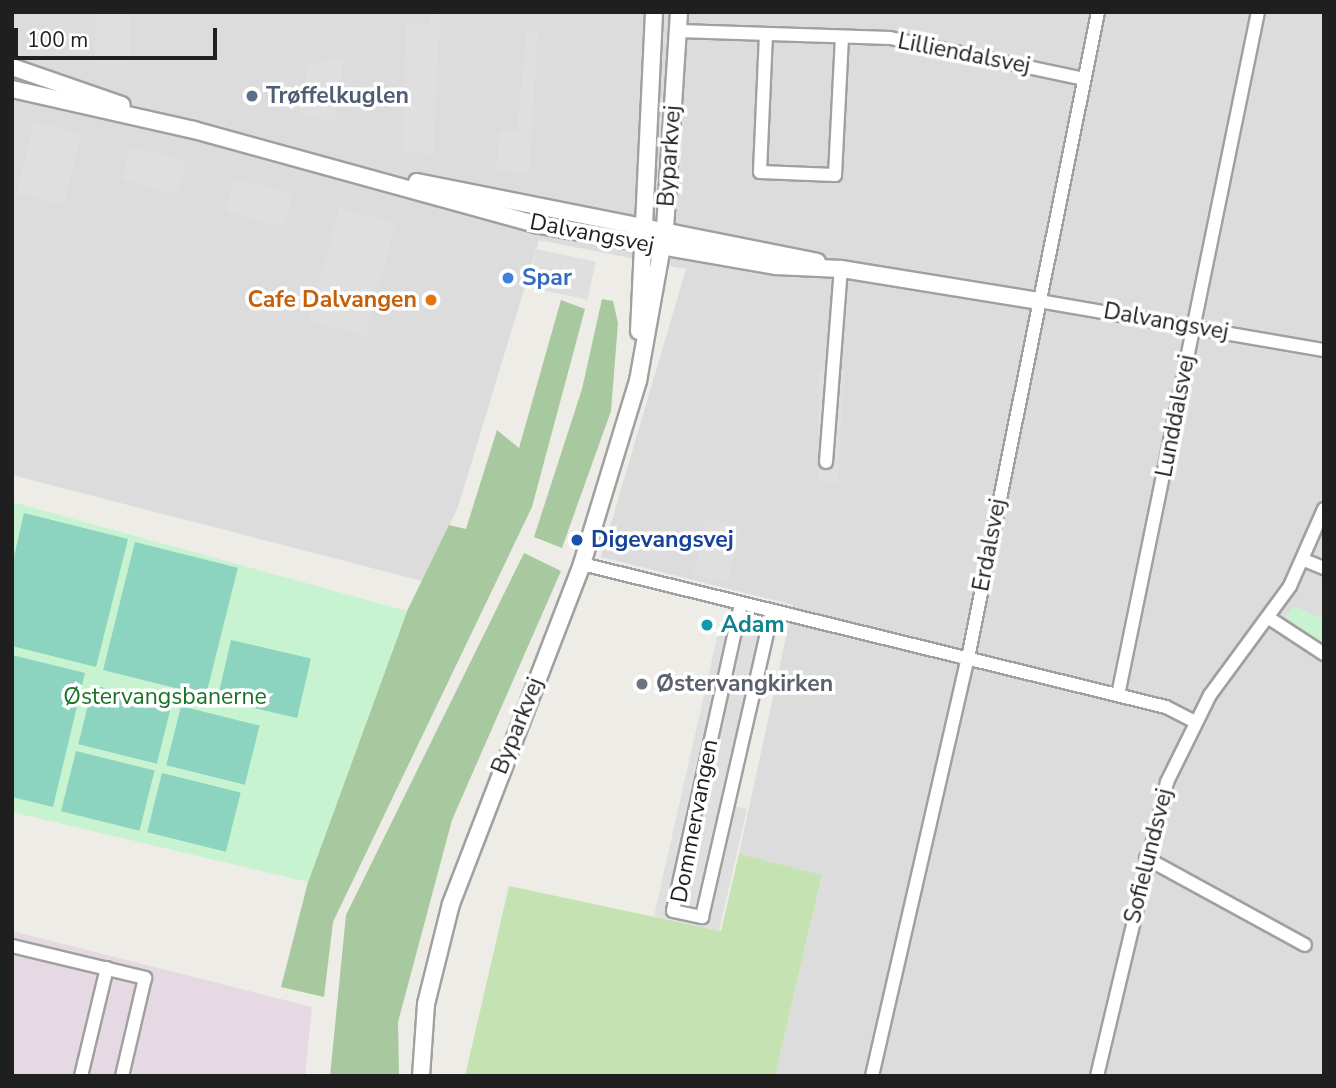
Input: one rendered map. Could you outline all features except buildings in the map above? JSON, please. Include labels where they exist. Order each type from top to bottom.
[{"type":"street","name":"Byparkvej","points":[[638,382],[641,244],[654,12]]},
{"type":"street","name":"Byparkvej","points":[[421,1076],[426,1004],[451,904],[582,564],[638,382],[665,229],[679,12]]},
{"type":"street","name":"Erdalsvej","points":[[872,1076],[968,658],[1098,12]]},
{"type":"street","name":"Lunddalsvej","points":[[1118,695],[1258,12]]},
{"type":"street","name":"Lilliendalsvej","points":[[679,30],[925,43],[1084,79]]},
{"type":"street","points":[[766,34],[760,172],[835,176],[842,37]]},
{"type":"street","name":"Dalvangsvej","points":[[12,67],[194,130]]},
{"type":"street","name":"Dalvangsvej","points":[[12,89],[194,130],[502,216],[641,244],[841,269],[1324,350]]},
{"type":"street","name":"Dalvangsvej","points":[[349,172],[665,229],[841,269]]},
{"type":"street","points":[[826,462],[841,269]]},
{"type":"street","name":"Sofielundsvej","points":[[1097,1076],[1160,799],[1195,722],[1269,618],[1304,559],[1324,509]]},
{"type":"street","points":[[1304,559],[1324,568]]},
{"type":"street","points":[[582,564],[1118,695],[1172,709],[1195,722]]},
{"type":"street","name":"Dommervangen","points":[[741,604],[673,911],[702,917],[772,611]]},
{"type":"street","points":[[1269,618],[1324,654]]},
{"type":"street","points":[[1146,858],[1305,945]]},
{"type":"street","points":[[12,946],[145,978],[122,1076]]},
{"type":"street","points":[[81,1076],[107,968]]},
{"type":"shaded area","points":[[12,12],[1324,12],[1324,1076],[775,1076],[822,876],[739,854],[793,605],[601,557],[686,269],[539,240],[458,507],[422,581],[12,475]]},
{"type":"shaded area","points":[[95,12],[130,12],[130,64],[95,64]]},
{"type":"shaded area","points":[[431,12],[440,12],[433,155],[403,151],[406,23],[430,25]]},
{"type":"shaded area","points":[[527,31],[538,32],[529,175],[496,170],[500,131],[517,132]]},
{"type":"shaded area","points":[[332,58],[344,59],[335,122],[300,115],[308,65]]},
{"type":"shaded area","points":[[34,122],[82,134],[64,205],[16,193]]},
{"type":"shaded area","points":[[131,146],[186,161],[177,195],[122,180]]},
{"type":"shaded area","points":[[235,178],[293,194],[284,227],[226,212]]},
{"type":"shaded area","points":[[339,208],[396,223],[366,336],[309,321]]},
{"type":"shaded area","points":[[536,249],[596,262],[588,300],[528,287]]},
{"type":"shaded area","points":[[818,370],[844,371],[838,485],[818,480]]},
{"type":"shaded area","points":[[706,519],[740,527],[727,582],[693,575]]},
{"type":"shaded area","points":[[720,624],[772,636],[734,806],[747,809],[719,931],[654,916]]},
{"type":"shaded area","points":[[12,931],[312,1007],[305,1076],[12,1076]]},
{"type":"green space","points":[[602,299],[613,301],[618,323],[611,411],[562,548],[534,537],[582,389]]},
{"type":"green space","points":[[561,300],[585,309],[532,507],[333,922],[324,997],[281,987],[308,882],[407,611],[449,525],[466,529],[497,430],[519,448]]},
{"type":"green space","name":"Østervangsbanerne","points":[[12,502],[407,611],[308,882],[12,812]]},
{"type":"green space","points":[[24,513],[128,539],[96,667],[12,646],[12,565]]},
{"type":"green space","points":[[135,542],[238,568],[206,696],[103,670]]},
{"type":"green space","points":[[524,553],[561,571],[452,820],[398,1022],[399,1076],[330,1076],[346,915]]},
{"type":"green space","points":[[1293,606],[1324,619],[1324,649],[1283,622]]},
{"type":"green space","points":[[231,640],[311,658],[297,718],[217,699]]},
{"type":"green space","points":[[12,655],[85,673],[53,807],[12,797]]},
{"type":"green space","points":[[93,685],[172,705],[157,764],[78,744]]},
{"type":"green space","points":[[181,706],[260,726],[245,785],[166,765]]},
{"type":"green space","points":[[76,751],[155,771],[140,831],[61,811]]},
{"type":"green space","points":[[162,773],[241,793],[226,852],[147,832]]},
{"type":"green space","points":[[739,854],[822,875],[775,1076],[465,1076],[509,886],[721,931]]},
{"type":"place","name":"Trøffelkuglen","points":[[252,96]]},
{"type":"place","name":"Spar","points":[[508,278]]},
{"type":"place","name":"Cafe Dalvangen","points":[[431,300]]},
{"type":"place","name":"Digevangsvej","points":[[577,540]]},
{"type":"place","name":"Adam","points":[[707,625]]},
{"type":"place","name":"Østervangkirken","points":[[642,684]]}]
